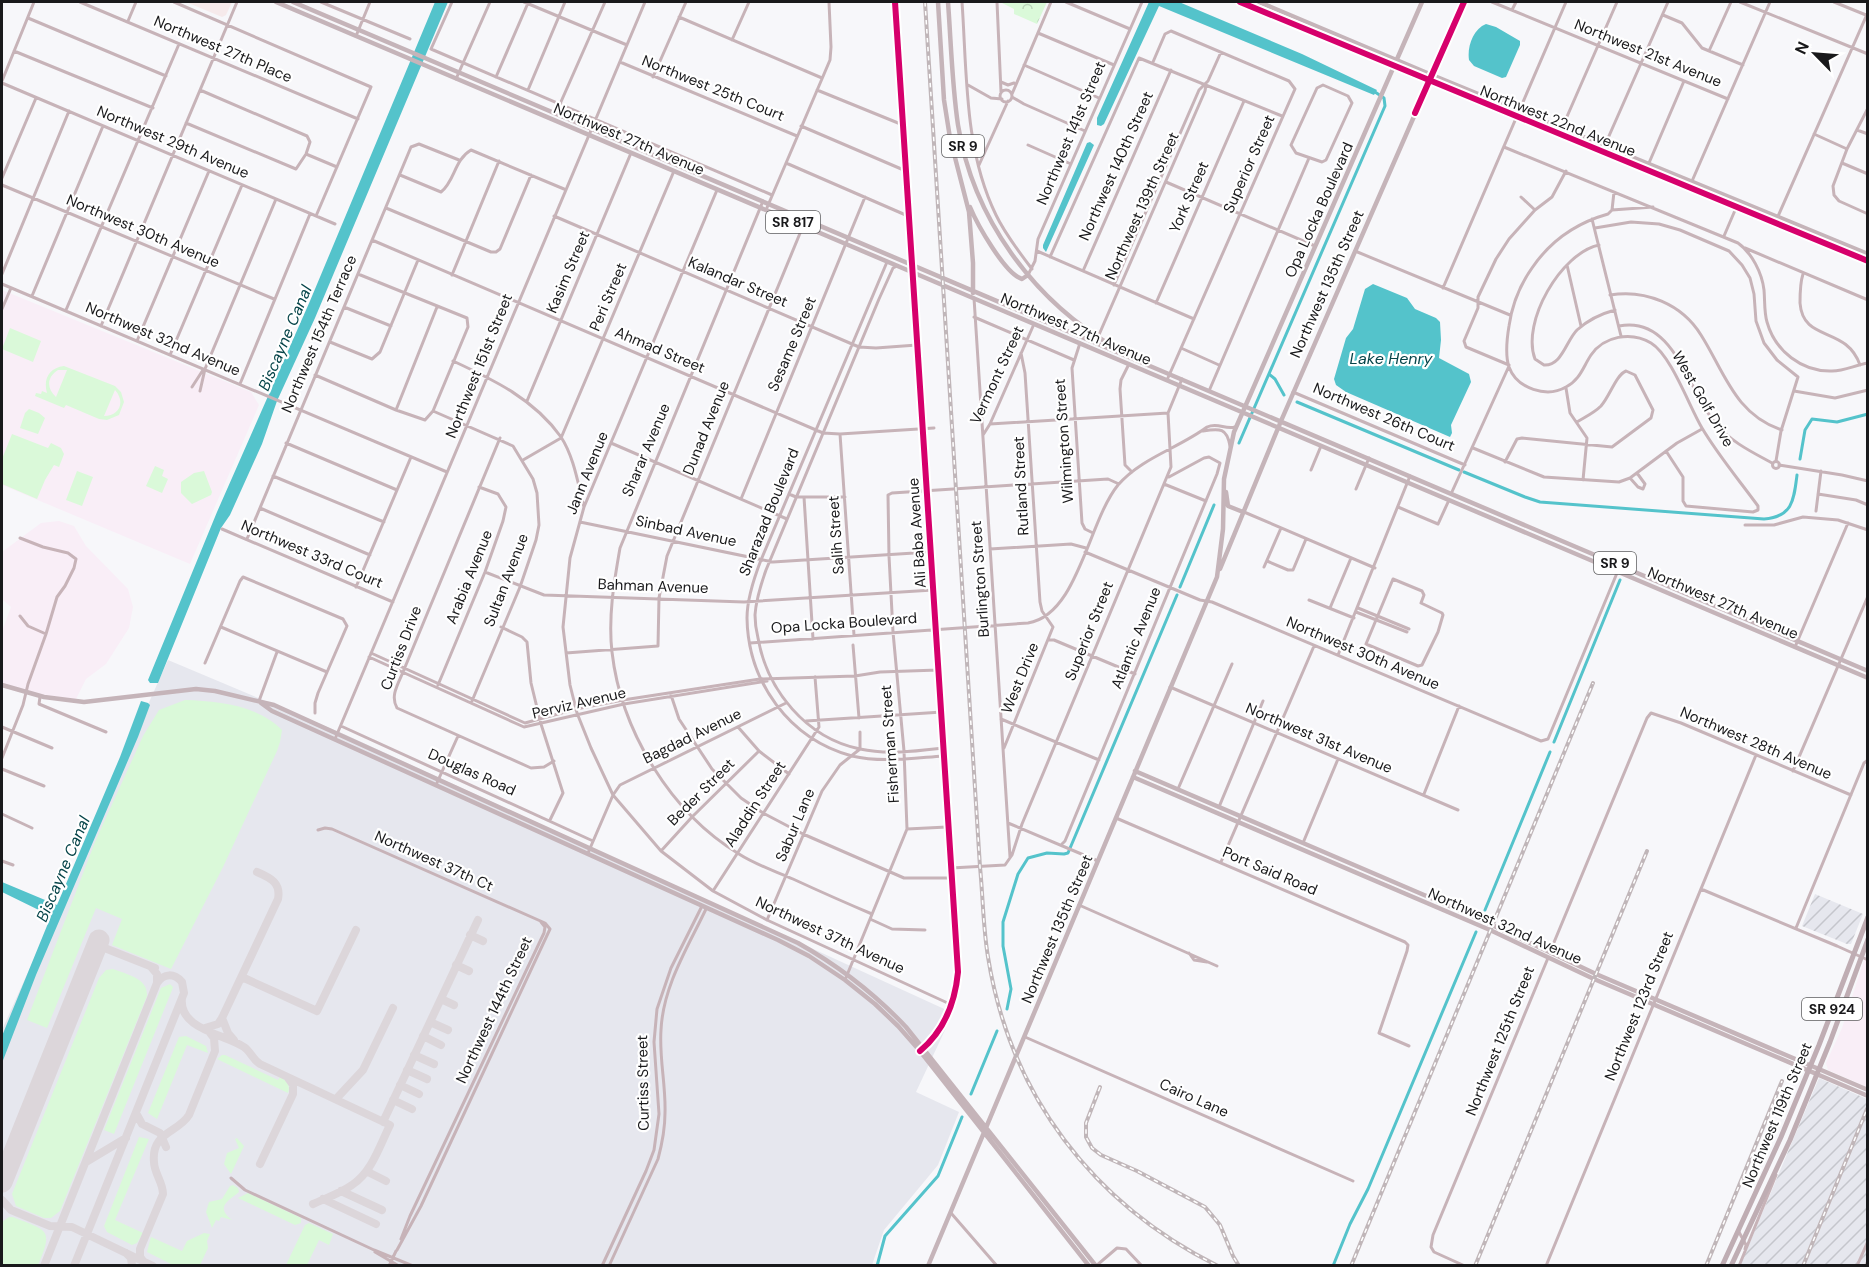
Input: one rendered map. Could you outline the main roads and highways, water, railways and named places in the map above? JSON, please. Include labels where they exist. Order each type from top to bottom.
[{"type":"highway","name":"Northwest 119th Street","points":[[1722,1266],[1768,1168],[1810,1068],[1868,916]]},
{"type":"highway","name":"Northwest 119th Street","points":[[1731,1266],[1780,1162],[1865,957],[1868,939]]},
{"type":"main road","name":"Northwest 27th Avenue","points":[[276,2],[1868,678]]},
{"type":"main road","name":"Northwest 27th Avenue","points":[[293,2],[1868,671]]},
{"type":"main road","name":"SR 9","points":[[938,2],[944,100],[971,234],[974,298]]},
{"type":"main road","name":"SR 9","points":[[948,2],[958,125],[964,155],[986,214],[1028,275],[1046,295],[1068,316],[1121,353]]},
{"type":"main road","name":"Northwest 22nd Avenue","points":[[1240,2],[1395,63],[1488,105],[1689,188],[1737,204]]},
{"type":"main road","name":"Northwest 22nd Avenue","points":[[1259,2],[1395,63]]},
{"type":"main road","name":"Opa Locka Boulevard","points":[[1206,601],[1217,577],[1223,530],[1223,494],[1227,460],[1237,427],[1248,407],[1422,2]]},
{"type":"main road","name":"Northwest 135th Street","points":[[1217,577],[1293,392],[1464,2]]},
{"type":"main road","name":"Northwest 22nd Avenue","points":[[1431,78],[1490,99],[1692,182],[1868,261]]},
{"type":"main road","points":[[509,101],[512,95]]},
{"type":"main road","points":[[1488,105],[1490,99]]},
{"type":"main road","points":[[964,194],[987,239],[1013,275],[1022,279],[1028,275]]},
{"type":"main road","name":"Northwest 22nd Avenue","points":[[1776,220],[1868,254]]},
{"type":"main road","points":[[887,261],[898,258]]},
{"type":"main road","points":[[1046,329],[1056,329],[1059,326]]},
{"type":"main road","points":[[1058,334],[1069,331]]},
{"type":"main road","points":[[1227,460],[1229,463],[1227,503],[1243,512]]},
{"type":"main road","points":[[1617,572],[1628,568]]},
{"type":"main road","points":[[1690,602],[1693,596]]},
{"type":"main road","name":"Northwest 135th Street","points":[[928,1266],[988,1128],[1206,601]]},
{"type":"main road","points":[[2,685],[25,693],[84,702],[196,689],[259,701],[272,711],[336,737],[706,904],[798,943],[890,1010],[988,1128],[1096,1266]]},
{"type":"main road","name":"Northwest 32nd Avenue","points":[[1134,774],[1239,822],[1302,846],[1810,1068]]},
{"type":"main road","name":"Northwest 32nd Avenue","points":[[1176,792],[1242,816],[1302,846]]},
{"type":"main road","name":"Northwest 32nd Avenue","points":[[1549,954],[1572,969],[1652,1004],[1868,1090]]},
{"type":"main road","points":[[922,1049],[985,1134],[1089,1266]]},
{"type":"main road","name":"Northwest 32nd Avenue","points":[[1818,1071],[1868,1096]]},
{"type":"water","points":[[435,2],[448,2],[315,318],[277,401],[262,444],[230,515],[221,528],[158,683],[150,683],[148,680],[217,512],[310,301]]},
{"type":"water","points":[[1149,2],[1179,2],[1302,54],[1377,90],[1374,95],[1159,6],[1104,124],[1097,125],[1097,118]]},
{"type":"water","points":[[1486,24],[1520,41],[1506,77],[1502,78],[1474,66],[1469,60],[1472,39],[1481,26]]},
{"type":"water","points":[[1087,143],[1094,145],[1046,252],[1043,245]]},
{"type":"water","name":"Lake Henry","points":[[1373,284],[1407,298],[1415,309],[1436,318],[1440,322],[1439,358],[1469,374],[1471,382],[1451,425],[1450,437],[1346,392],[1336,385],[1334,379],[1346,338],[1353,329],[1365,289]]},
{"type":"water","points":[[141,701],[150,705],[138,737],[36,975],[2,1063],[2,1036],[51,916],[2,892],[2,882],[57,905],[120,757]]},
{"type":"waterway","points":[[1239,443],[1385,106],[1384,98],[1375,92]]},
{"type":"waterway","points":[[1269,374],[1275,379],[1284,395]]},
{"type":"waterway","points":[[1297,402],[1459,470]]},
{"type":"waterway","points":[[1800,459],[1805,430],[1812,419],[1837,422],[1868,414]]},
{"type":"waterway","points":[[1464,472],[1540,502],[1764,519],[1774,518],[1786,511],[1793,499],[1797,475]]},
{"type":"waterway","points":[[1180,587],[1214,505]]},
{"type":"waterway","points":[[1554,742],[1620,580]]},
{"type":"waterway","points":[[1007,1009],[1011,989],[1003,946],[1003,922],[1018,874],[1028,858],[1047,853],[1068,853],[1177,595]]},
{"type":"waterway","points":[[1485,910],[1550,752]]},
{"type":"waterway","points":[[1333,1266],[1350,1224],[1368,1189],[1476,932]]},
{"type":"waterway","points":[[971,1094],[997,1031]]},
{"type":"waterway","points":[[877,1266],[885,1236],[938,1176],[962,1117]]},
{"type":"railway","points":[[925,2],[984,923],[988,957],[999,1007],[1016,1055],[1037,1099],[1064,1140],[1096,1177],[1132,1211],[1173,1241],[1218,1266]]},
{"type":"railway","points":[[1351,1266],[1593,683]]},
{"type":"railway","points":[[1475,1266],[1647,851]]},
{"type":"railway","points":[[1706,1266],[1782,1081]]},
{"type":"railway","points":[[1100,1087],[1086,1123],[1086,1137],[1092,1148],[1101,1155],[1205,1207],[1220,1225],[1239,1266]]},
{"type":"railway","points":[[1803,1266],[1867,1109]]},
{"type":"railway","points":[[1866,1266],[1868,1262]]},
{"type":"water label","name":"Biscayne Canal","points":[[285,338]]},
{"type":"water label","name":"Biscayne Canal","points":[[63,869]]}]
